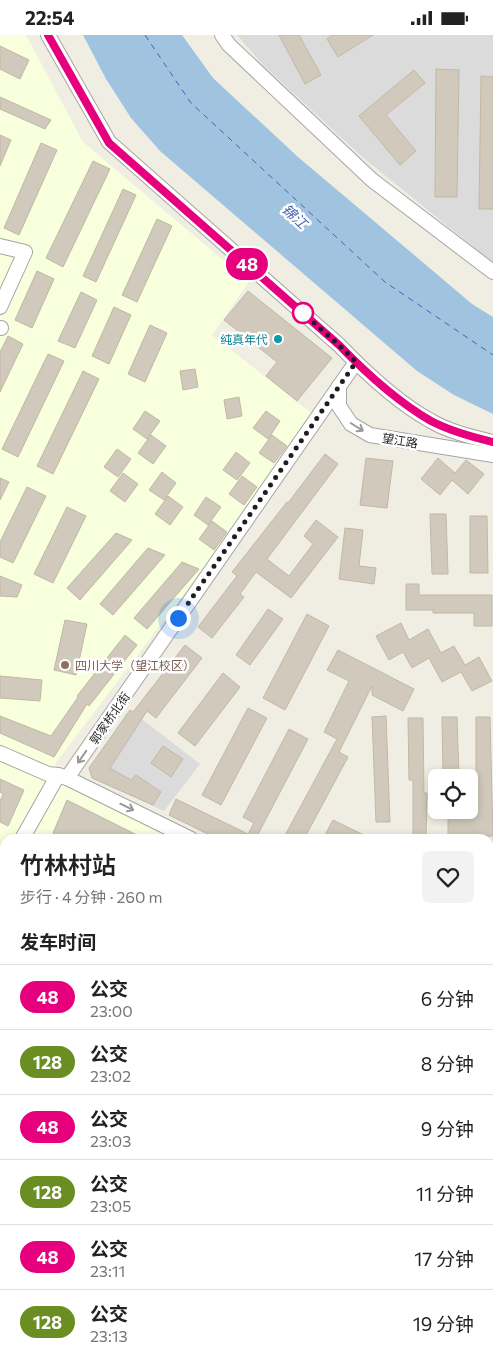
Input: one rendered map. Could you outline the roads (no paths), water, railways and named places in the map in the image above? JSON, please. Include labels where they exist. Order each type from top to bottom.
[{"type":"street","points":[[48,35],[109,143],[356,362],[410,407],[432,421],[493,446],[493,459]]},
{"type":"street","points":[[222,35],[229,45],[372,179],[493,272]]},
{"type":"street","points":[[0,246],[25,252],[0,307]]},
{"type":"street","name":"郭家桥北街","points":[[25,834],[58,776],[356,362]]},
{"type":"street","name":"望江路","points":[[339,386],[339,406],[351,424],[370,435],[493,446]]},
{"type":"street","points":[[0,753],[58,776],[180,834]]},
{"type":"water","name":"锦江","points":[[83,35],[182,35],[213,78],[298,157],[472,304],[493,317],[493,414],[454,395],[417,371],[160,151],[131,118],[106,79]]},
{"type":"place","name":"纯真年代","points":[[278,339]]},
{"type":"place","name":"四川大学（望江校区）","points":[[65,665]]}]
